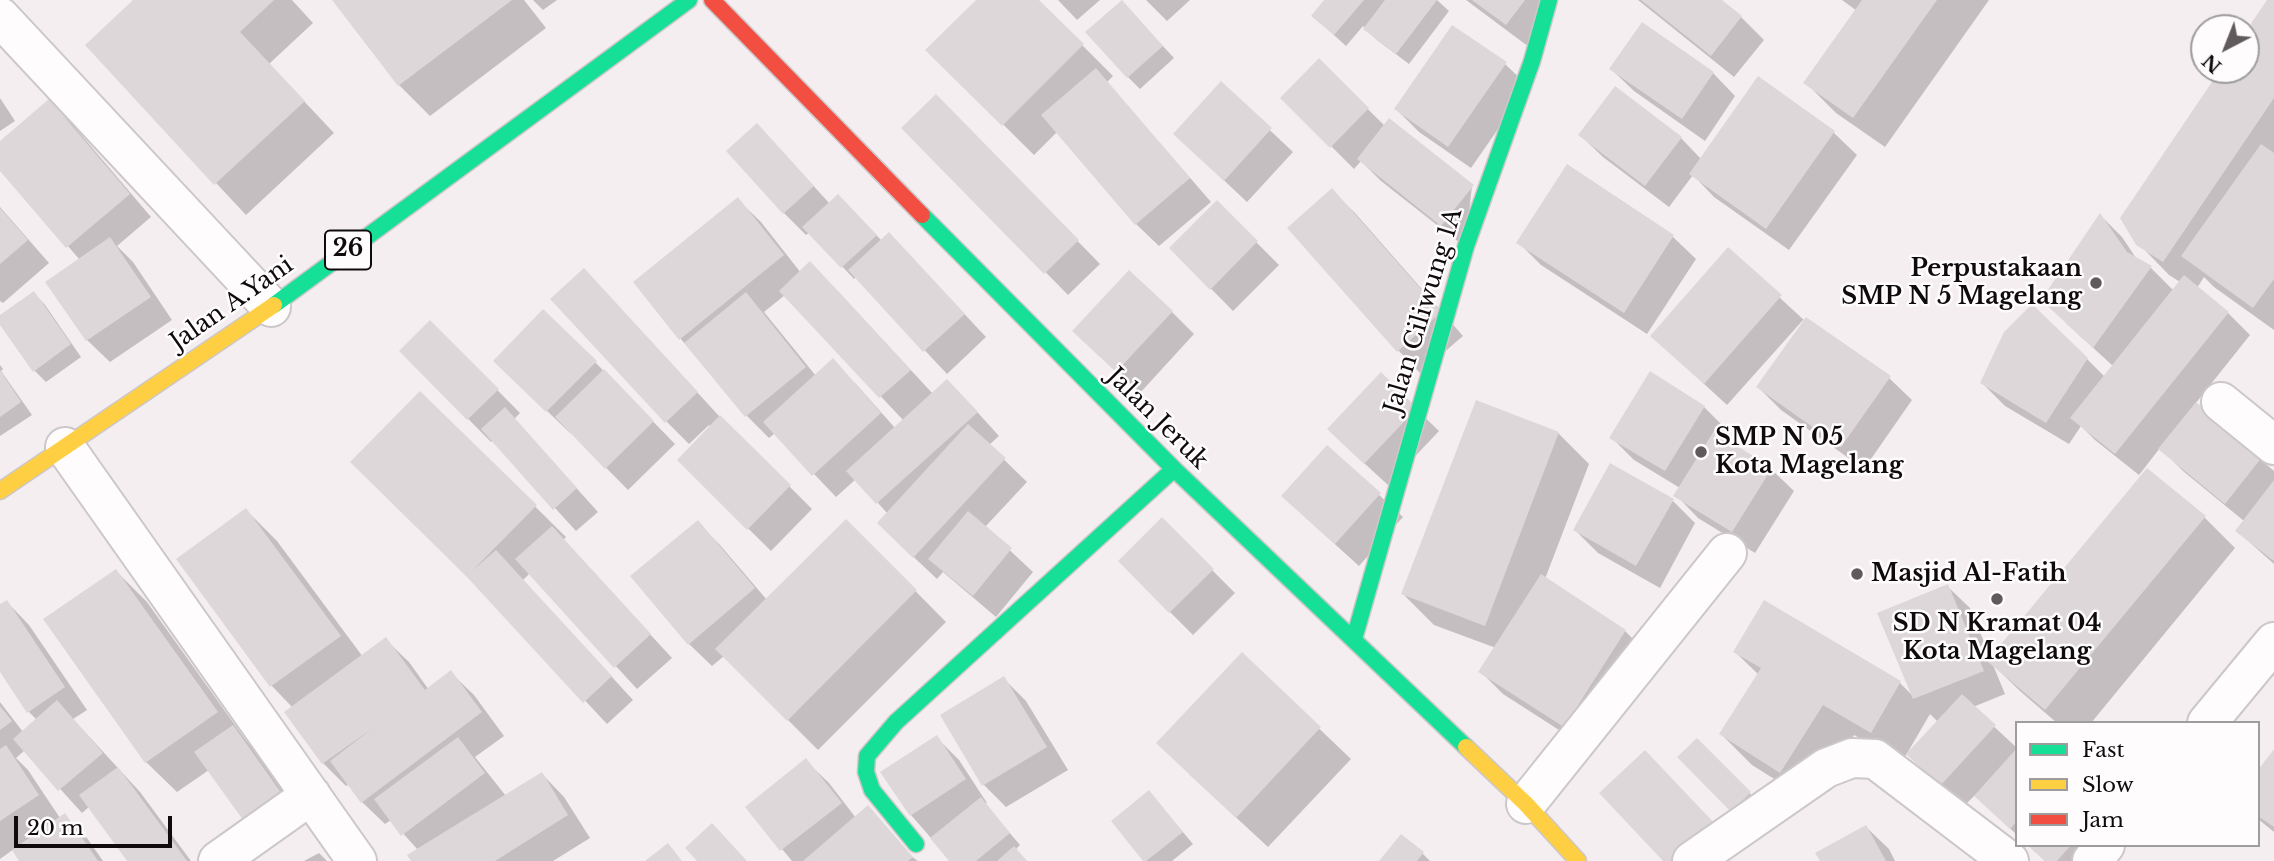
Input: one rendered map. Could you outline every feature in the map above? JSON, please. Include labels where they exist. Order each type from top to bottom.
[{"type":"main road","name":"Jalan A.Yani","points":[[0,491],[271,307],[689,0]]},
{"type":"main road","name":"Jalan Jeruk","points":[[712,0],[813,106],[1174,469],[1526,804],[1578,861]]},
{"type":"main road","name":"Jalan Ciliwung 1A","points":[[1354,639],[1462,258],[1532,61],[1549,0]]},
{"type":"main road","points":[[916,844],[872,790],[866,772],[867,756],[896,722],[1174,469]]},
{"type":"street","points":[[0,17],[271,307]]},
{"type":"street","points":[[2221,402],[2274,445]]},
{"type":"street","points":[[65,447],[357,861]]},
{"type":"street","points":[[1526,804],[1727,553]]},
{"type":"street","points":[[2209,721],[2274,642]]},
{"type":"street","points":[[1692,861],[1826,768],[1852,758],[1875,759],[2009,861]]},
{"type":"street","points":[[218,861],[311,794]]},
{"type":"street","points":[[2092,861],[2103,847]]},
{"type":"building","points":[[133,0],[274,0],[240,32],[305,101],[214,185],[85,45]]},
{"type":"building","points":[[332,0],[512,0],[398,86]]},
{"type":"building","points":[[976,0],[1039,0],[1084,44],[1002,126],[925,50]]},
{"type":"building","points":[[1122,0],[1163,46],[1127,78],[1085,32]]},
{"type":"building","points":[[1324,0],[1364,0],[1334,35],[1311,16]]},
{"type":"building","points":[[1385,0],[1437,0],[1396,54],[1363,29]]},
{"type":"building","points":[[1472,0],[1525,0],[1506,25]]},
{"type":"building","points":[[1641,0],[1722,0],[1742,16],[1711,56]]},
{"type":"building","points":[[1862,0],[1937,0],[1853,118],[1803,83]]},
{"type":"building","points":[[2267,0],[2274,0],[2274,98],[2163,262],[2136,245],[2120,218],[2211,84],[2260,84],[2260,14],[2258,14]]},
{"type":"building","points":[[1642,22],[1714,72],[1682,119],[1609,69]]},
{"type":"building","points":[[1452,25],[1507,62],[1448,147],[1394,109]]},
{"type":"building","points":[[1319,58],[1369,108],[1330,148],[1280,98]]},
{"type":"building","points":[[1096,68],[1190,178],[1135,225],[1041,115]]},
{"type":"building","points":[[1758,76],[1835,131],[1766,229],[1689,174]]},
{"type":"building","points":[[1221,81],[1272,128],[1224,181],[1173,134]]},
{"type":"building","points":[[1615,86],[1682,137],[1645,186],[1578,135]]},
{"type":"building","points":[[936,94],[1079,240],[1044,274],[901,128]]},
{"type":"building","points":[[49,99],[130,194],[66,248],[0,171],[0,141]]},
{"type":"building","points":[[1389,118],[1474,185],[1441,226],[1357,159]]},
{"type":"building","points":[[757,123],[814,186],[783,214],[726,151]]},
{"type":"building","points":[[2261,144],[2274,153],[2274,279],[2253,308],[2181,256]]},
{"type":"building","points":[[1567,164],[1674,235],[1624,313],[1516,243]]},
{"type":"building","points":[[1332,188],[1441,312],[1397,352],[1287,228]]},
{"type":"building","points":[[838,194],[877,235],[841,268],[802,227]]},
{"type":"building","points":[[738,197],[784,255],[679,340],[633,282]]},
{"type":"building","points":[[1217,200],[1258,241],[1210,290],[1169,248]]},
{"type":"building","points":[[0,208],[28,240],[0,264]]},
{"type":"building","name":"Perpustakaan SMP N 5 Magelang","points":[[2100,213],[2127,252],[2152,266],[2093,348],[2041,300]]},
{"type":"building","points":[[889,232],[965,314],[923,352],[848,270]]},
{"type":"building","points":[[110,237],[151,297],[86,341],[45,282]]},
{"type":"building","points":[[1728,247],[1782,295],[1704,384],[1650,336]]},
{"type":"building","points":[[810,261],[911,370],[879,398],[779,291]]},
{"type":"building","points":[[584,268],[698,392],[665,423],[550,299]]},
{"type":"building","points":[[1129,270],[1173,311],[1116,372],[1072,331]]},
{"type":"building","points":[[2184,275],[2229,312],[2115,454],[2070,418]]},
{"type":"building","points":[[34,291],[71,344],[33,372],[0,325],[0,315]]},
{"type":"building","points":[[746,292],[806,367],[745,417],[684,343]]},
{"type":"building","points":[[2032,304],[2088,358],[2046,423],[1980,383],[2004,332]]},
{"type":"building","points":[[543,309],[597,361],[546,412],[493,361]]},
{"type":"building","points":[[1806,317],[1891,376],[1841,447],[1756,387]]},
{"type":"building","points":[[430,320],[499,389],[467,420],[399,351]]},
{"type":"building","points":[[833,358],[881,413],[812,476],[763,422]]},
{"type":"building","points":[[604,369],[654,421],[605,469],[555,417]]},
{"type":"building","points":[[0,370],[21,402],[0,417]]},
{"type":"building","points":[[1650,371],[1705,406],[1665,471],[1609,438]]},
{"type":"building","points":[[1381,372],[1417,408],[1364,464],[1327,429]]},
{"type":"building","points":[[947,379],[978,412],[876,504],[846,471]]},
{"type":"building","points":[[420,391],[537,505],[472,571],[496,550],[612,676],[583,703],[467,577],[350,462]]},
{"type":"building","points":[[1476,400],[1559,432],[1485,626],[1401,594]]},
{"type":"building","points":[[2196,402],[2262,457],[2225,504],[2158,449]]},
{"type":"building","points":[[505,407],[577,488],[553,510],[481,429]]},
{"type":"building","points":[[720,415],[791,485],[747,530],[677,460]]},
{"type":"building","points":[[968,424],[1006,458],[913,558],[877,523]]},
{"type":"building","points":[[1714,431],[1772,468],[1732,532],[1673,496]]},
{"type":"building","points":[[1327,445],[1381,493],[1335,544],[1281,496]]},
{"type":"building","points":[[1610,463],[1674,499],[1636,566],[1573,530]]},
{"type":"building","points":[[2147,468],[2206,516],[2045,710],[1987,661]]},
{"type":"building","points":[[2274,480],[2274,561],[2235,531]]},
{"type":"building","points":[[246,508],[341,636],[270,687],[176,559]]},
{"type":"building","points":[[968,511],[1012,548],[973,596],[928,559]]},
{"type":"building","points":[[1162,517],[1214,569],[1169,613],[1118,561]]},
{"type":"building","points":[[846,519],[917,590],[787,721],[715,649]]},
{"type":"building","points":[[698,520],[755,588],[688,645],[630,576]]},
{"type":"building","points":[[552,526],[651,634],[614,668],[515,559]]},
{"type":"building","points":[[116,569],[218,712],[145,763],[43,619]]},
{"type":"building","points":[[1541,574],[1626,630],[1564,727],[1478,672]]},
{"type":"building","points":[[1948,584],[1984,671],[1913,699],[1877,613]]},
{"type":"building","points":[[7,600],[65,687],[27,713],[0,672],[0,604]]},
{"type":"building","points":[[1764,600],[1901,681],[1871,733],[1823,705],[1780,773],[1719,734],[1761,668],[1733,652]]},
{"type":"building","points":[[386,637],[425,690],[451,670],[482,712],[361,803],[330,761],[373,728],[322,764],[284,712]]},
{"type":"building","points":[[1242,652],[1321,727],[1236,818],[1156,743]]},
{"type":"building","points":[[1004,676],[1047,747],[982,786],[940,715]]},
{"type":"building","points":[[1962,694],[1996,725],[1940,786],[1906,754]]},
{"type":"building","points":[[57,700],[103,753],[58,791],[13,739]]},
{"type":"building","points":[[0,706],[12,721],[0,730]]},
{"type":"building","points":[[233,725],[284,797],[246,824],[194,752]]},
{"type":"building","points":[[937,735],[966,779],[910,816],[880,772]]},
{"type":"building","points":[[458,737],[485,773],[401,836],[374,799]]},
{"type":"building","points":[[1697,738],[1751,792],[1731,812],[1677,757]]},
{"type":"building","points":[[6,745],[39,795],[0,821],[0,749]]},
{"type":"building","points":[[2274,749],[2274,827],[2260,817],[2260,767]]},
{"type":"building","points":[[1645,750],[1718,827],[1681,861],[1663,861],[1599,793]]},
{"type":"building","points":[[2015,750],[2015,823],[2010,829],[1974,796]]},
{"type":"building","points":[[806,758],[842,803],[780,851],[745,807]]},
{"type":"building","points":[[118,767],[187,861],[127,861],[79,795]]},
{"type":"building","points":[[542,772],[568,815],[495,861],[411,861],[407,855]]},
{"type":"building","points":[[1149,790],[1183,832],[1143,861],[1111,821]]},
{"type":"building","points":[[981,797],[1010,833],[976,861],[949,861],[930,838]]},
{"type":"building","points":[[868,805],[913,857],[908,861],[803,861]]},
{"type":"building","points":[[65,813],[98,861],[19,861],[12,850]]},
{"type":"building","points":[[712,823],[747,861],[697,861],[685,848]]},
{"type":"building","points":[[1866,825],[1886,861],[1820,861],[1815,853]]},
{"type":"building","points":[[1401,834],[1424,852],[1417,861],[1379,861]]},
{"type":"building","points":[[668,843],[682,861],[645,861]]},
{"type":"building","points":[[1014,846],[1027,861],[997,861]]},
{"type":"building","points":[[2029,847],[2069,847],[2057,861],[2045,861]]},
{"type":"traffic: fast","points":[[274,305],[689,0]]},
{"type":"traffic: fast","points":[[1354,639],[1466,246],[1532,61],[1549,0]]},
{"type":"traffic: fast","points":[[922,215],[1174,469],[1466,747]]},
{"type":"traffic: fast","points":[[916,844],[872,790],[866,772],[867,756],[896,722],[1174,469]]},
{"type":"traffic: slow","points":[[0,491],[274,305]]},
{"type":"traffic: slow","points":[[1466,747],[1526,804],[1578,861]]},
{"type":"traffic: jam","points":[[712,0],[922,215]]},
{"type":"place","name":"Perpustakaan SMP N 5 Magelang","points":[[2096,283]]},
{"type":"place","name":"SMP N 05 Kota Magelang","points":[[1701,452]]},
{"type":"place","name":"Masjid Al-Fatih","points":[[1857,574]]},
{"type":"place","name":"SD N Kramat 04 Kota Magelang","points":[[1997,599]]}]
